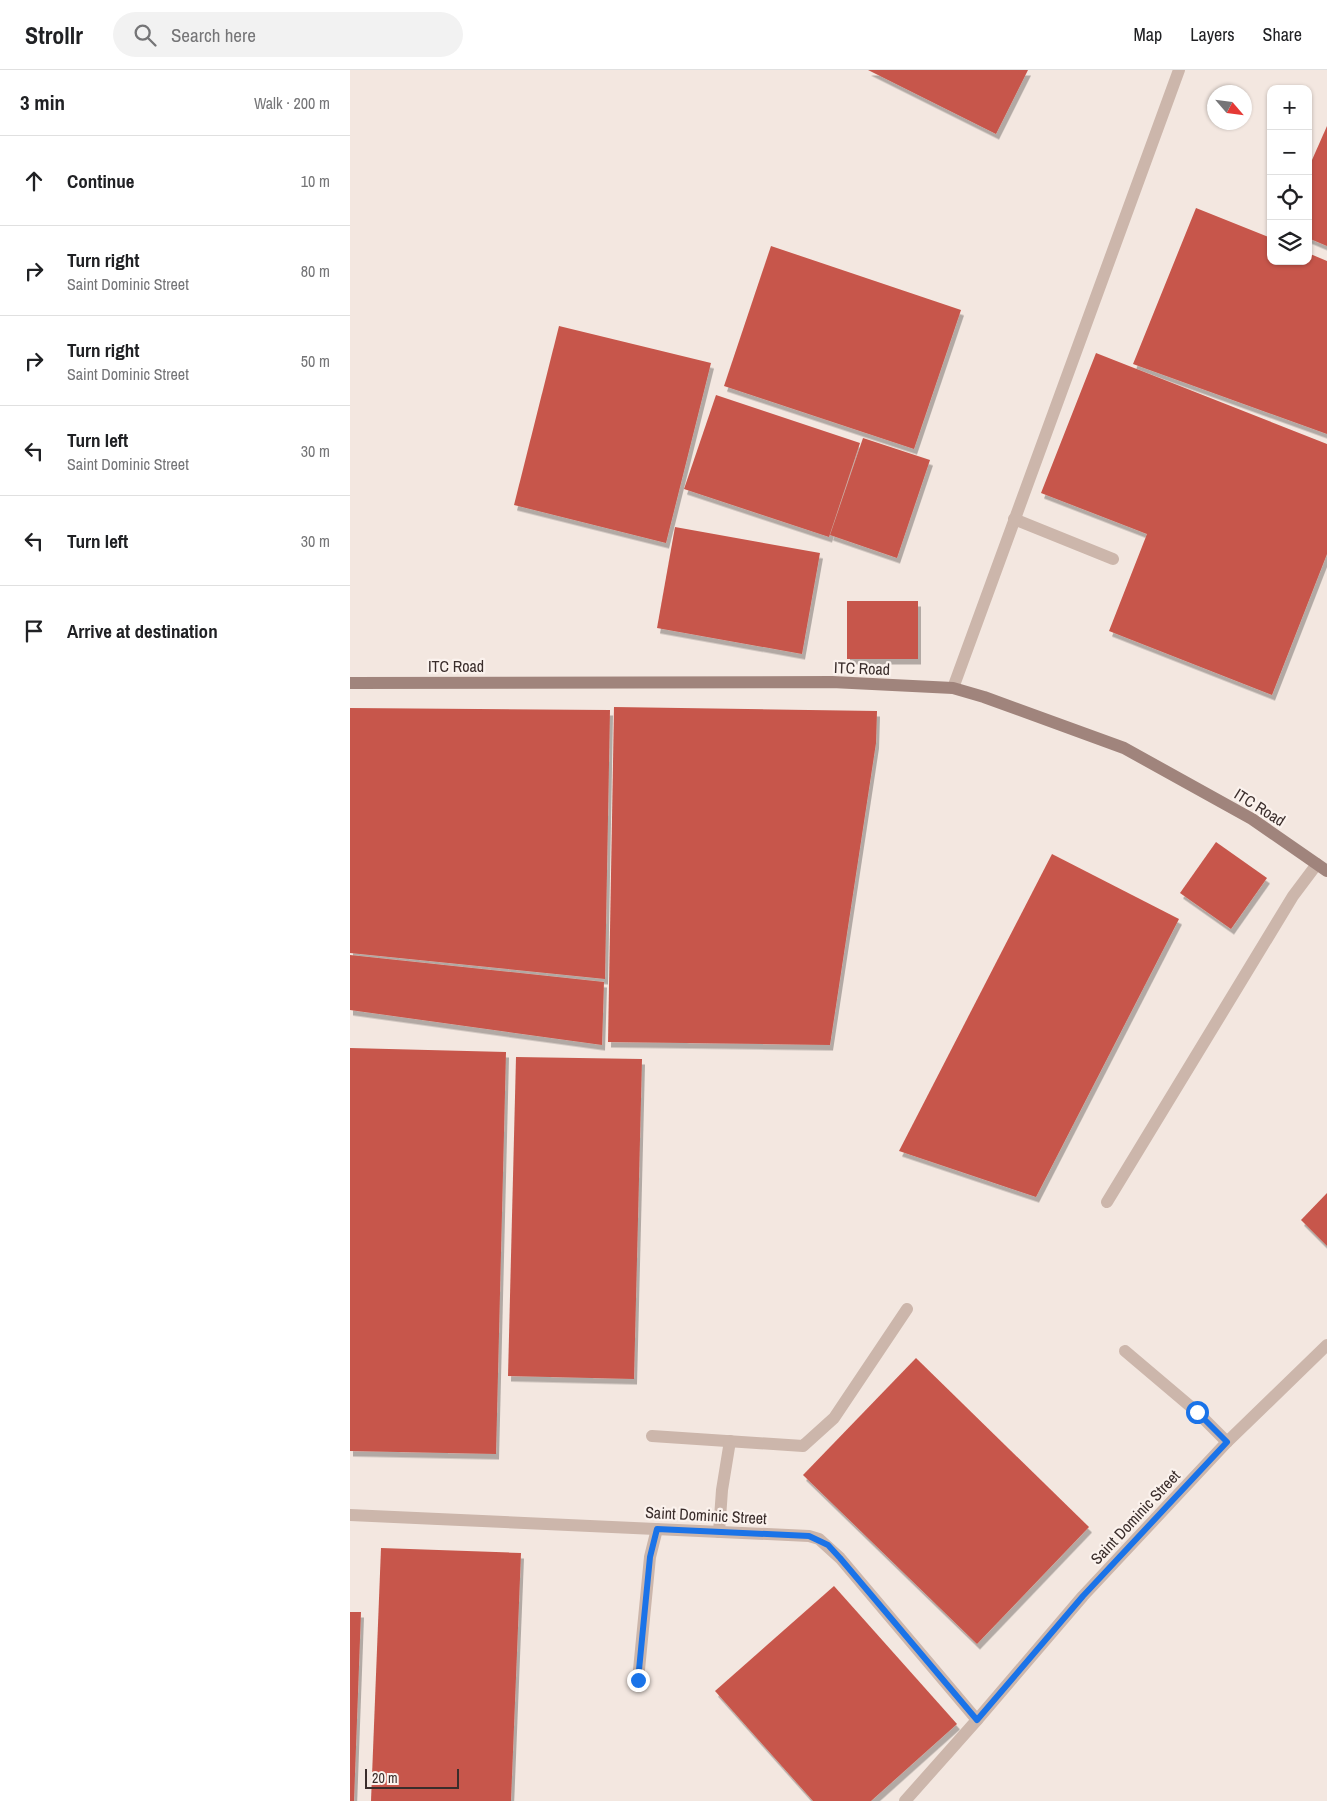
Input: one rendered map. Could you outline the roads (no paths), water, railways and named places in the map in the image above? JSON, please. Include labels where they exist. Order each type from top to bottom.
[{"type":"street","name":"ITC Road","points":[[350,683],[832,682],[953,688],[984,696],[1124,748],[1252,819],[1322,868]]},
{"type":"lane","points":[[953,688],[1179,70]]},
{"type":"lane","points":[[1014,519],[1113,559]]},
{"type":"lane","points":[[1108,1202],[1293,896],[1322,868]]},
{"type":"lane","points":[[652,1436],[803,1446],[834,1418],[907,1309]]},
{"type":"lane","name":"Saint Dominic Street","points":[[904,1801],[977,1720],[1083,1596],[1227,1442],[1327,1345]]},
{"type":"lane","points":[[1125,1351],[1197,1412],[1227,1442]]},
{"type":"lane","points":[[719,1532],[722,1490],[730,1441]]},
{"type":"lane","name":"Saint Dominic Street","points":[[350,1515],[809,1536],[828,1545],[977,1720]]},
{"type":"lane","points":[[638,1680],[650,1557],[657,1529]]}]
